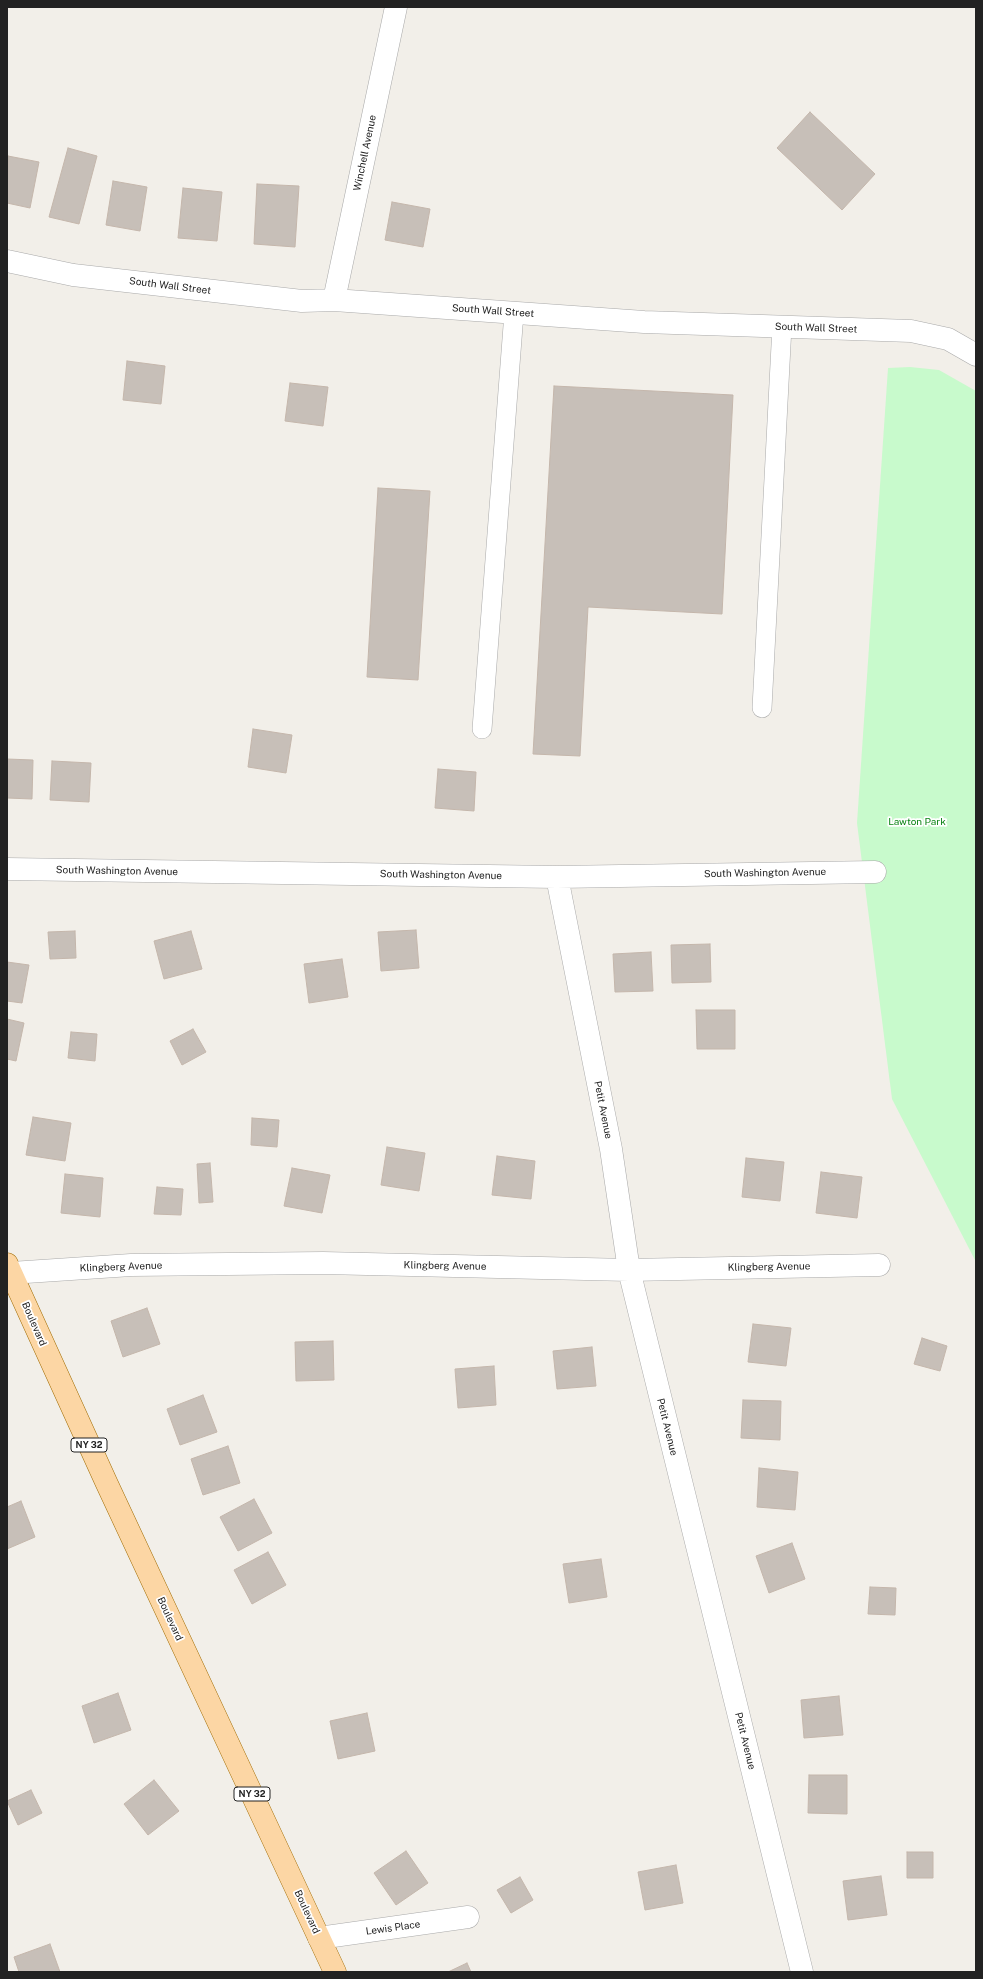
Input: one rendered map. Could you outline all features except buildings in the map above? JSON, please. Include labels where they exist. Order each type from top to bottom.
[{"type":"main road","name":"Boulevard","points":[[9,1268],[110,1490],[335,1972]]},
{"type":"street","name":"Winchell Avenue","points":[[334,300],[396,7]]},
{"type":"street","name":"South Wall Street","points":[[7,261],[73,275],[302,301],[334,300],[644,322],[911,331],[948,339],[976,355]]},
{"type":"street","name":"South Washington Avenue","points":[[7,869],[557,877],[875,872]]},
{"type":"street","name":"Petit Avenue","points":[[557,877],[611,1149],[629,1270],[802,1972]]},
{"type":"street","name":"Klingberg Avenue","points":[[9,1268],[324,1262],[629,1270],[879,1265]]},
{"type":"street","name":"Lewis Place","points":[[319,1938],[468,1917]]},
{"type":"lane","points":[[482,729],[514,313]]},
{"type":"lane","points":[[762,708],[782,326]]},
{"type":"green space","name":"Lawton Park","points":[[910,367],[939,370],[976,391],[976,1262],[892,1099],[857,823],[888,368]]}]
